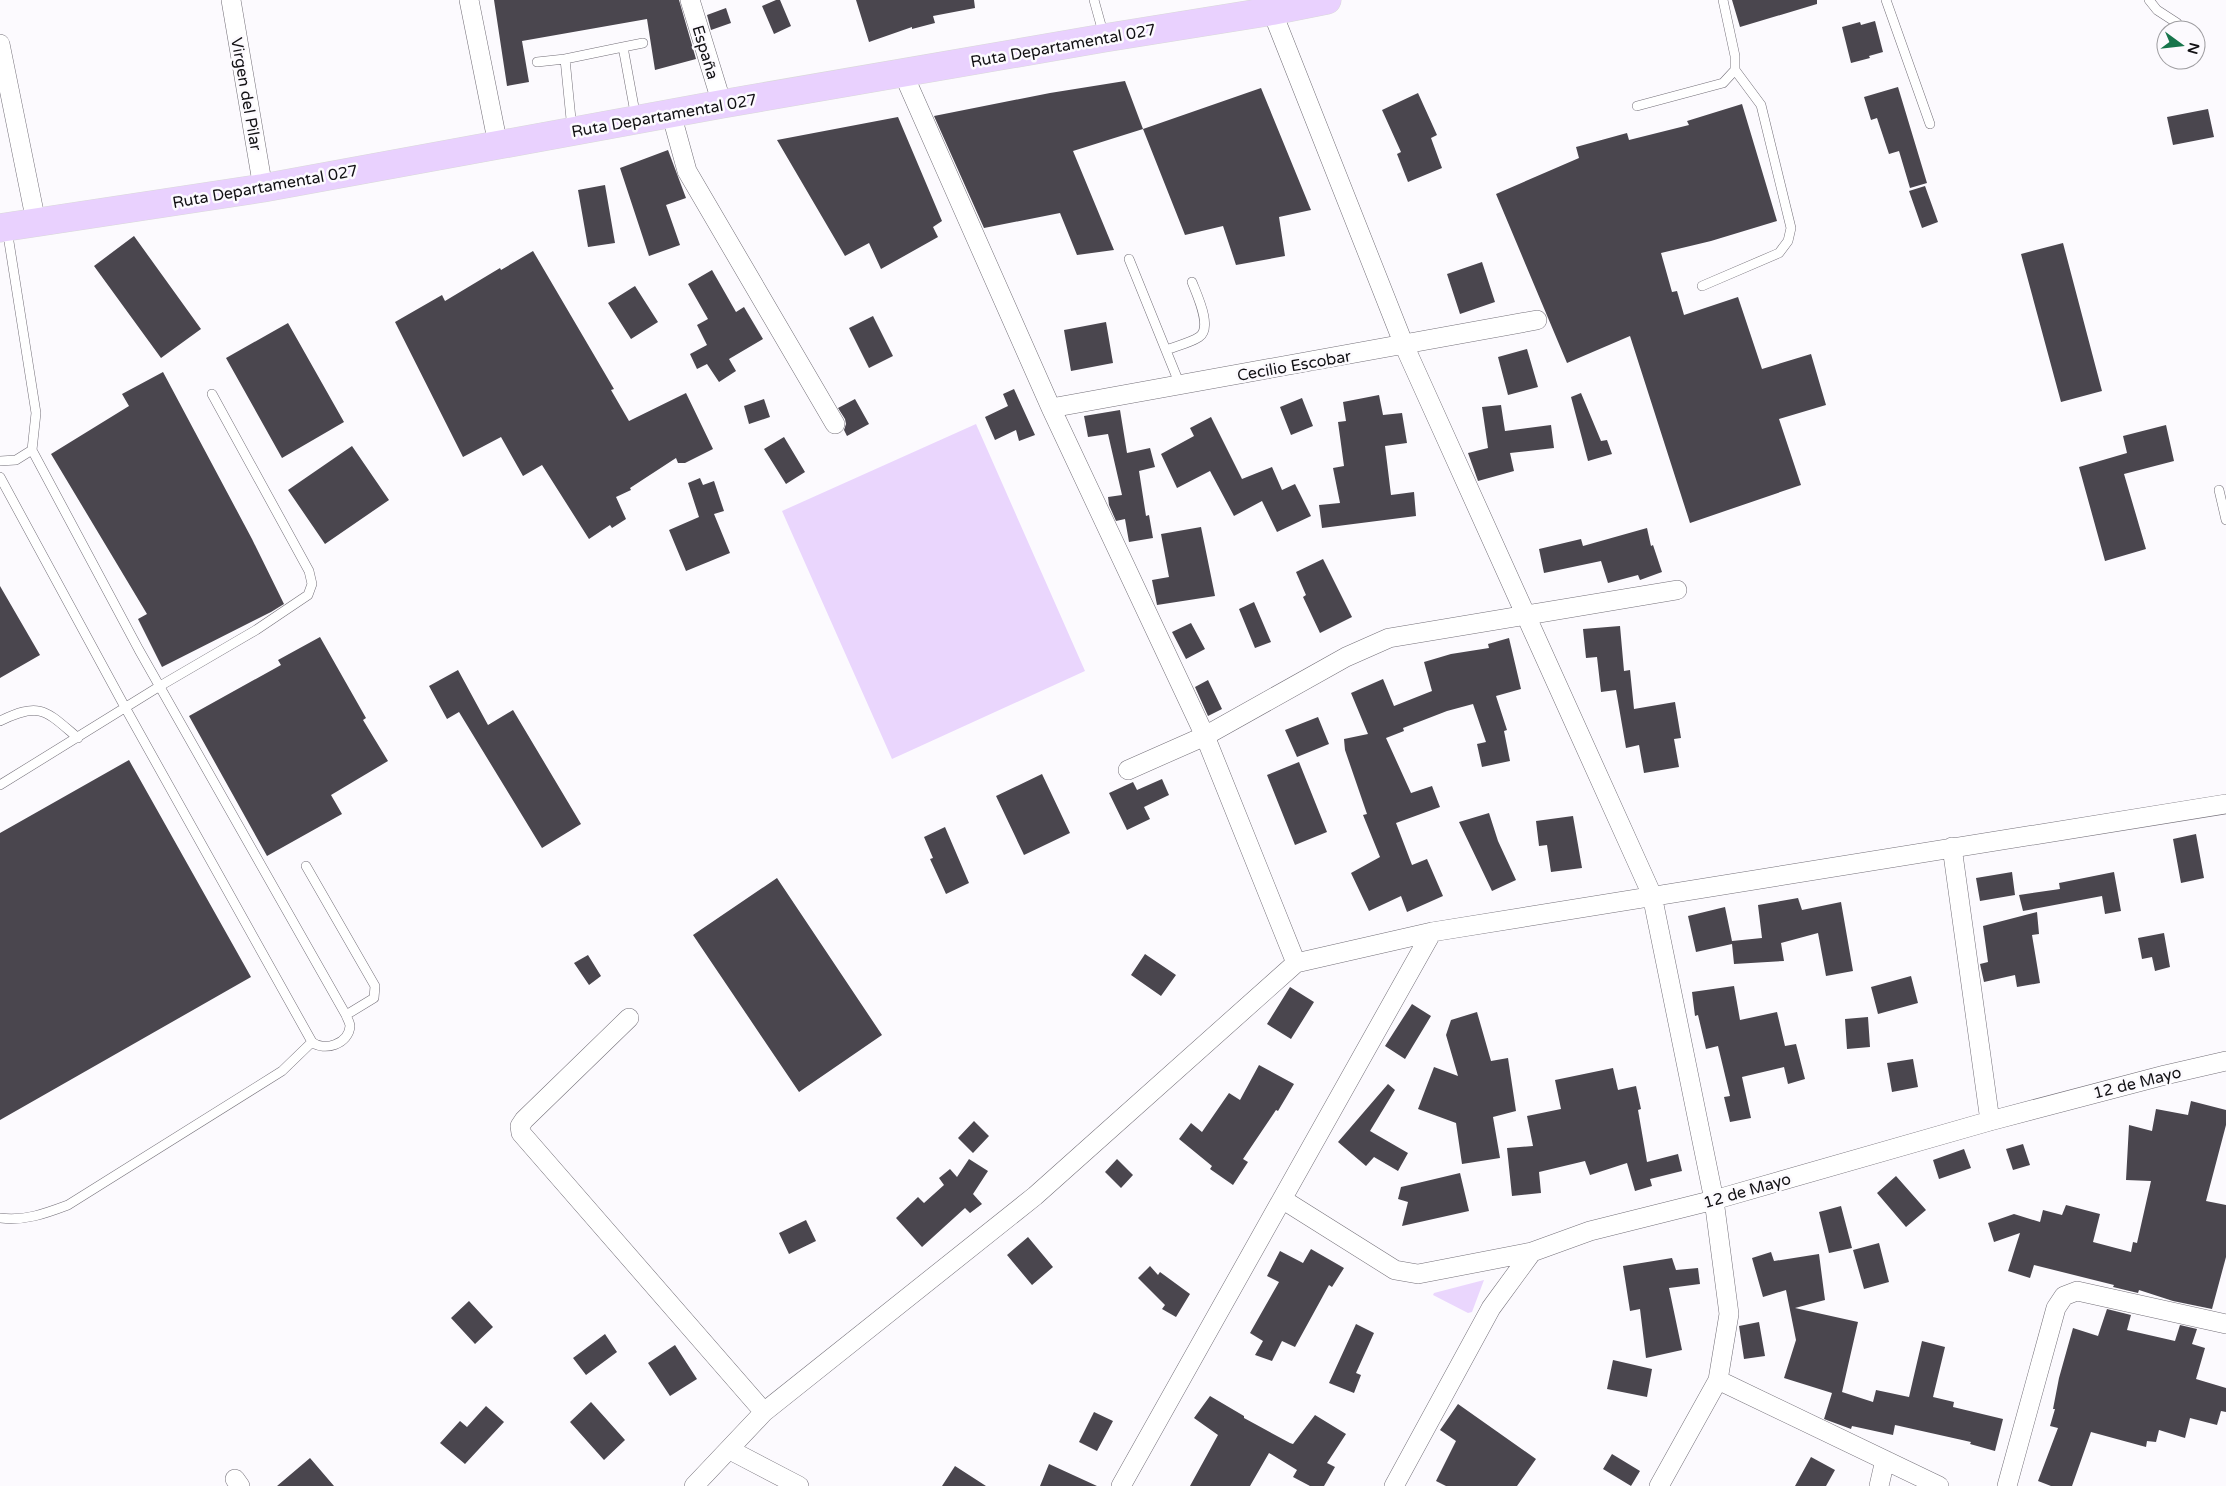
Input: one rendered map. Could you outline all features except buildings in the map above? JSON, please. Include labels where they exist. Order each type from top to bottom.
[{"type":"main road","name":"Ruta Departamental 027","points":[[3,227],[263,188],[671,113],[1327,0]]},
{"type":"street","name":"Virgen del Pilar","points":[[231,0],[263,188]]},
{"type":"street","points":[[469,0],[498,145]]},
{"type":"street","name":"España","points":[[690,0],[722,104]]},
{"type":"street","points":[[1286,6],[1404,345],[1652,895],[1714,1200],[1728,1314],[1718,1380],[1659,1486]]},
{"type":"street","points":[[0,44],[2,68],[36,222]]},
{"type":"street","points":[[903,73],[1051,408],[1205,736],[1296,963]]},
{"type":"street","points":[[671,113],[687,171],[835,424]]},
{"type":"street","name":"Cecilio Escobar","points":[[1051,408],[1537,320]]},
{"type":"street","points":[[1128,770],[1205,736],[1346,657],[1389,638],[1677,590]]},
{"type":"street","points":[[694,1486],[764,1412],[1035,1196],[1296,963],[1432,932],[1652,895],[2226,804]]},
{"type":"street","points":[[1952,847],[1990,1121]]},
{"type":"street","points":[[1121,1486],[1432,932]]},
{"type":"street","points":[[629,1018],[524,1120],[520,1126],[521,1133],[764,1412]]},
{"type":"street","name":"12 de Mayo","points":[[1282,1199],[1395,1270],[1418,1274],[1532,1252],[1590,1231],[1714,1200],[1990,1121],[2226,1061]]},
{"type":"street","points":[[1394,1486],[1491,1308],[1532,1252]]},
{"type":"street","points":[[2007,1486],[2056,1308],[2064,1296],[2077,1291],[2226,1324]]},
{"type":"street","points":[[1718,1380],[1939,1486]]},
{"type":"street","points":[[730,1450],[799,1486]]},
{"type":"street","points":[[1879,1486],[1885,1460]]},
{"type":"lane","points":[[1094,0],[1104,38]]},
{"type":"lane","points":[[1702,286],[1779,252],[1788,242],[1791,228],[1762,105],[1735,70],[1735,56],[1723,0]]},
{"type":"lane","points":[[1886,0],[1930,124]]},
{"type":"lane","points":[[2149,0],[2157,10],[2173,20]]},
{"type":"lane","points":[[537,62],[565,59],[643,43]]},
{"type":"lane","points":[[623,47],[636,120]]},
{"type":"lane","points":[[565,59],[572,132]]},
{"type":"lane","points":[[1637,106],[1723,83],[1735,70]]},
{"type":"lane","points":[[0,477],[126,709],[312,1042],[318,1047],[326,1048],[340,1042],[346,1037],[350,1026],[346,1015],[160,686],[32,450],[36,413],[3,227]]},
{"type":"lane","points":[[1129,259],[1180,385]]},
{"type":"lane","points":[[1166,350],[1200,337],[1204,330],[1205,320],[1192,282]]},
{"type":"lane","points":[[0,785],[271,620],[308,595],[312,584],[309,570],[212,394]]},
{"type":"lane","points":[[0,461],[16,460],[32,450]]},
{"type":"lane","points":[[2219,490],[2226,520]]},
{"type":"lane","points":[[0,721],[16,713],[39,709],[55,718],[78,738]]},
{"type":"lane","points":[[306,866],[375,986],[374,998],[346,1015]]},
{"type":"lane","points":[[0,1218],[17,1220],[38,1217],[68,1205],[282,1071],[312,1042]]},
{"type":"shaded area","points":[[976,424],[1085,671],[892,759],[782,511]]},
{"type":"shaded area","points":[[1484,1280],[1472,1312],[1468,1313],[1433,1295],[1434,1293]]}]
